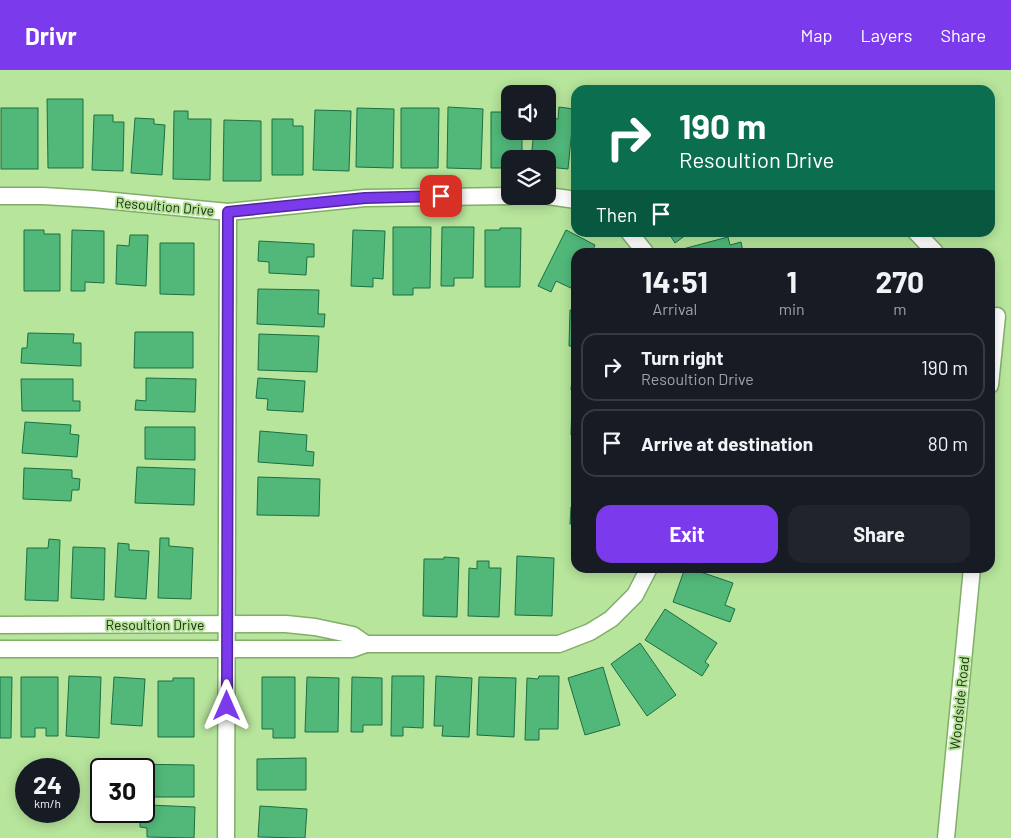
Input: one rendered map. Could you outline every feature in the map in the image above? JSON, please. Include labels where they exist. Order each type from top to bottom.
[{"type":"street","name":"Resoultion Drive","points":[[0,196],[85,198],[228,212],[365,198],[501,196]]},
{"type":"street","points":[[556,197],[571,199]]},
{"type":"street","points":[[226,838],[228,212]]},
{"type":"street","points":[[633,237],[642,248]]},
{"type":"street","points":[[921,237],[931,248]]},
{"type":"street","points":[[995,345],[999,313]]},
{"type":"street","name":"Resoultion Drive","points":[[0,649],[352,649],[366,644],[559,644],[590,632],[611,619],[635,595],[646,573]]},
{"type":"street","name":"Woodside Road","points":[[946,838],[972,573]]},
{"type":"street","name":"Resoultion Drive","points":[[0,625],[286,624],[308,626],[353,635],[366,644]]},
{"type":"building","points":[[47,99],[83,99],[83,168],[48,168]]},
{"type":"building","points":[[448,107],[483,109],[481,169],[447,168]]},
{"type":"building","points":[[559,107],[571,109],[571,139],[568,169],[556,168],[556,150],[532,150],[533,140],[556,140],[556,119],[558,119]]},
{"type":"building","points":[[1,108],[38,108],[38,169],[1,169]]},
{"type":"building","points":[[357,108],[394,109],[393,168],[356,167]]},
{"type":"building","points":[[401,108],[439,108],[438,168],[401,168]]},
{"type":"building","points":[[315,110],[351,111],[349,171],[313,170]]},
{"type":"building","points":[[174,111],[188,111],[188,119],[211,119],[210,180],[173,179]]},
{"type":"building","points":[[491,112],[501,112],[501,140],[522,140],[522,150],[501,150],[501,168],[491,168]]},
{"type":"building","points":[[94,115],[113,115],[113,122],[124,122],[123,171],[92,170]]},
{"type":"building","points":[[135,118],[154,119],[154,124],[165,125],[162,175],[131,173]]},
{"type":"building","points":[[272,119],[293,119],[293,126],[303,126],[303,175],[272,175]]},
{"type":"building","points":[[224,120],[261,121],[261,181],[223,181]]},
{"type":"building","points":[[393,227],[431,227],[430,288],[413,288],[413,295],[393,295]]},
{"type":"building","points":[[442,227],[474,227],[473,278],[454,278],[454,286],[441,286]]},
{"type":"building","points":[[500,228],[521,228],[520,287],[485,287],[485,230],[500,230]]},
{"type":"building","points":[[24,230],[44,230],[44,234],[60,234],[60,291],[24,291]]},
{"type":"building","points":[[72,230],[104,231],[104,283],[85,282],[85,291],[71,291]]},
{"type":"building","points":[[353,230],[385,231],[383,279],[373,278],[373,287],[351,286]]},
{"type":"building","points":[[566,230],[571,233],[571,237],[580,237],[595,245],[594,248],[571,248],[571,288],[556,281],[551,292],[538,286]]},
{"type":"building","points":[[130,235],[148,235],[146,286],[116,284],[117,245],[129,246]]},
{"type":"building","points":[[671,237],[683,237],[675,243]]},
{"type":"building","points":[[728,237],[730,245],[741,242],[742,248],[687,248]]},
{"type":"building","points":[[259,241],[314,244],[314,257],[307,257],[306,275],[269,273],[269,262],[258,261]]},
{"type":"building","points":[[160,243],[194,243],[194,295],[160,294]]},
{"type":"building","points":[[258,289],[319,290],[318,314],[325,314],[324,327],[257,324]]},
{"type":"building","points":[[570,310],[571,310],[571,346],[569,346]]},
{"type":"building","points":[[135,332],[193,332],[193,368],[134,368]]},
{"type":"building","points":[[28,333],[74,334],[73,343],[81,343],[81,366],[21,363],[22,348],[27,348]]},
{"type":"building","points":[[259,334],[319,336],[317,372],[258,370]]},
{"type":"building","points":[[146,378],[196,379],[195,412],[135,410],[136,400],[146,401]]},
{"type":"building","points":[[258,378],[305,381],[303,412],[267,410],[268,399],[256,398]]},
{"type":"building","points":[[21,379],[73,379],[73,401],[80,401],[80,411],[22,411]]},
{"type":"building","points":[[25,422],[71,425],[70,434],[79,435],[77,457],[22,453]]},
{"type":"building","points":[[145,427],[195,427],[195,460],[145,459]]},
{"type":"building","points":[[260,431],[307,435],[306,451],[314,452],[313,466],[258,462]]},
{"type":"building","points":[[137,467],[195,469],[194,505],[135,503]]},
{"type":"building","points":[[24,468],[72,470],[72,478],[80,479],[79,490],[72,490],[71,501],[23,499]]},
{"type":"building","points":[[258,477],[320,479],[319,516],[257,515]]},
{"type":"building","points":[[160,538],[169,538],[169,546],[193,548],[191,599],[158,598]]},
{"type":"building","points":[[49,539],[60,540],[58,601],[25,600],[27,548],[48,548]]},
{"type":"building","points":[[118,543],[129,544],[129,550],[149,551],[146,599],[115,597]]},
{"type":"building","points":[[73,547],[105,548],[104,600],[71,598]]},
{"type":"building","points":[[517,556],[554,558],[552,616],[515,615]]},
{"type":"building","points":[[444,557],[459,558],[457,617],[423,616],[424,559],[444,559]]},
{"type":"building","points":[[477,561],[489,561],[489,568],[501,568],[499,617],[468,616],[469,568],[477,569]]},
{"type":"building","points":[[683,573],[704,573],[733,583],[725,605],[735,609],[730,622],[673,602]]},
{"type":"building","points":[[665,609],[717,643],[705,662],[709,665],[702,676],[645,640]]},
{"type":"building","points":[[640,643],[676,695],[647,716],[611,664]]},
{"type":"building","points":[[603,667],[620,725],[585,735],[568,678]]},
{"type":"building","points":[[69,676],[101,677],[99,738],[66,736]]},
{"type":"building","points":[[392,676],[424,676],[423,728],[403,727],[403,736],[391,736]]},
{"type":"building","points":[[436,676],[472,678],[469,737],[442,736],[443,726],[434,726]]},
{"type":"building","points":[[539,676],[559,676],[558,729],[539,729],[539,740],[525,740],[527,678],[538,679]]},
{"type":"building","points":[[0,677],[12,677],[11,738],[0,738]]},
{"type":"building","points":[[21,677],[58,677],[58,736],[46,736],[46,728],[35,728],[35,737],[21,737]]},
{"type":"building","points":[[114,677],[145,679],[142,726],[111,724]]},
{"type":"building","points":[[262,677],[295,677],[295,738],[273,738],[273,729],[262,729]]},
{"type":"building","points":[[307,677],[339,678],[338,732],[305,732]]},
{"type":"building","points":[[352,677],[382,678],[382,725],[363,725],[363,732],[351,732]]},
{"type":"building","points":[[479,677],[516,678],[514,737],[477,735]]},
{"type":"building","points":[[173,678],[194,678],[194,737],[158,737],[158,681],[173,681]]},
{"type":"building","points":[[306,758],[306,790],[257,790],[257,759]]},
{"type":"building","points":[[155,764],[194,765],[194,797],[155,797]]},
{"type":"building","points":[[155,805],[195,807],[194,838],[147,837],[147,828],[140,827],[140,823],[155,823]]},
{"type":"building","points":[[260,806],[307,809],[305,838],[258,837]]},
{"type":"route","points":[[227,706],[228,212],[389,196],[441,196]]}]
